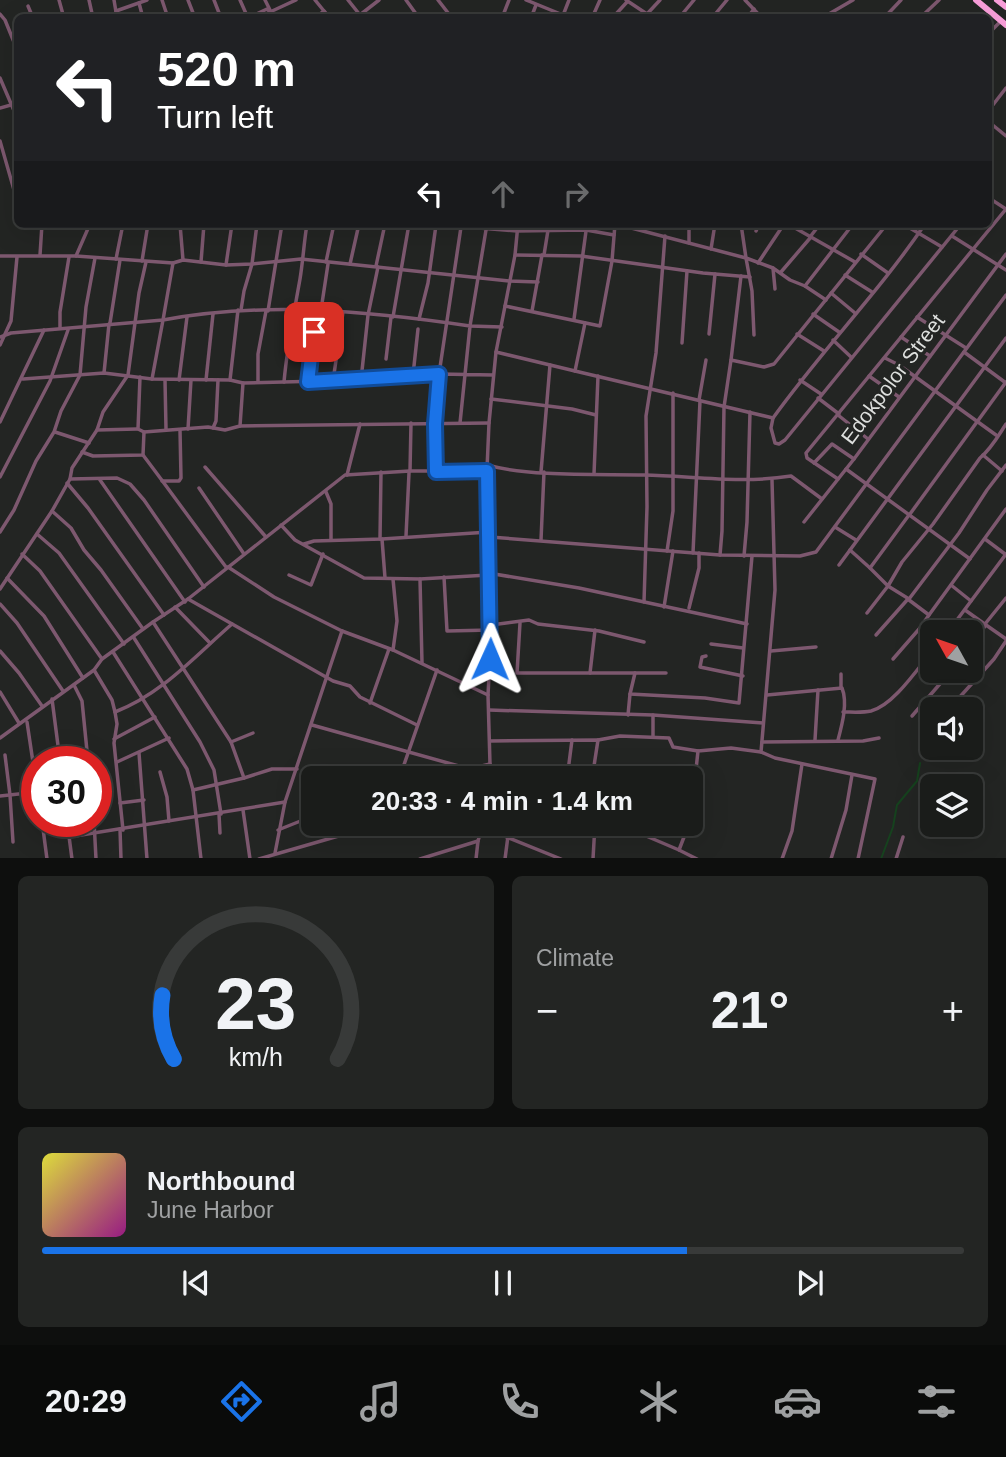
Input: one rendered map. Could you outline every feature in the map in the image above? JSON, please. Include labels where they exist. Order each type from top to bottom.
[{"type":"highway","points":[[976,0],[1003,23]]},
{"type":"highway","points":[[998,0],[1006,7]]},
{"type":"street","points":[[114,0],[116,14]]},
{"type":"street","points":[[116,11],[147,0]]},
{"type":"street","points":[[265,0],[270,12]]},
{"type":"street","points":[[315,0],[327,14]]},
{"type":"street","points":[[360,14],[379,0]]},
{"type":"street","points":[[438,0],[449,14]]},
{"type":"street","points":[[526,0],[557,14]]},
{"type":"street","points":[[648,14],[660,0]]},
{"type":"street","points":[[682,14],[694,0]]},
{"type":"street","points":[[715,14],[727,0]]},
{"type":"street","points":[[745,0],[758,14]]},
{"type":"street","points":[[829,14],[853,0]]},
{"type":"street","points":[[888,14],[901,0]]},
{"type":"street","points":[[924,14],[939,0]]},
{"type":"street","points":[[270,12],[293,1]]},
{"type":"street","points":[[616,14],[626,1],[643,14]]},
{"type":"street","points":[[533,14],[536,5]]},
{"type":"street","points":[[28,6],[31,14]]},
{"type":"street","points":[[256,14],[267,9],[270,12]]},
{"type":"street","points":[[750,14],[754,9]]},
{"type":"street","points":[[320,14],[324,11]]},
{"type":"street","points":[[0,14],[14,42]]},
{"type":"street","points":[[0,78],[14,102]]},
{"type":"street","points":[[992,106],[1006,88]]},
{"type":"street","points":[[992,124],[1006,136]]},
{"type":"street","points":[[0,141],[14,190]]},
{"type":"street","points":[[992,226],[1006,209]]},
{"type":"street","points":[[40,255],[42,228]]},
{"type":"street","points":[[76,256],[88,228]]},
{"type":"street","points":[[104,373],[123,228]]},
{"type":"street","points":[[0,589],[52,511],[72,468],[97,430],[107,405],[128,375],[148,228]]},
{"type":"street","points":[[180,228],[183,260]]},
{"type":"street","points":[[201,262],[204,228]]},
{"type":"street","points":[[226,265],[231,228]]},
{"type":"street","points":[[230,380],[239,310],[252,264],[256,228]]},
{"type":"street","points":[[258,383],[258,354],[281,228]]},
{"type":"street","points":[[284,382],[306,228]]},
{"type":"street","points":[[308,382],[333,228]]},
{"type":"street","points":[[350,264],[358,228]]},
{"type":"street","points":[[361,380],[368,315],[383,228]]},
{"type":"street","points":[[386,359],[408,228]]},
{"type":"street","points":[[419,319],[435,228]]},
{"type":"street","points":[[436,472],[435,424],[439,374],[462,228]]},
{"type":"street","points":[[460,423],[470,326],[486,228]]},
{"type":"street","points":[[494,228],[517,231],[540,228]]},
{"type":"street","points":[[481,766],[489,765],[491,627],[486,500],[489,423],[496,352],[515,255],[517,228]]},
{"type":"street","points":[[532,311],[548,228]]},
{"type":"street","points":[[561,228],[614,235]]},
{"type":"street","points":[[505,306],[600,326],[615,228]]},
{"type":"street","points":[[632,228],[758,262],[781,272],[826,300]]},
{"type":"street","points":[[689,228],[689,243]]},
{"type":"street","points":[[711,249],[714,228]]},
{"type":"street","points":[[742,228],[750,277],[754,335]]},
{"type":"street","points":[[758,262],[783,228]]},
{"type":"street","points":[[794,228],[855,262]]},
{"type":"street","points":[[781,272],[817,228]]},
{"type":"street","points":[[805,286],[850,228]]},
{"type":"street","points":[[732,360],[770,367],[884,228]]},
{"type":"street","points":[[909,228],[942,247]]},
{"type":"street","points":[[922,228],[800,380],[773,418],[771,428],[775,443],[782,443],[958,228]]},
{"type":"street","points":[[838,479],[807,458],[806,453],[991,228]]},
{"type":"street","points":[[574,319],[586,230]]},
{"type":"street","points":[[644,601],[646,416],[665,236]]},
{"type":"street","points":[[951,236],[1006,270]]},
{"type":"street","points":[[861,254],[888,273]]},
{"type":"street","name":"Edokpolor Street","points":[[804,522],[1006,254]]},
{"type":"street","points":[[515,255],[581,256],[750,277]]},
{"type":"street","points":[[0,256],[76,256],[173,263],[183,260],[226,265],[301,259],[538,282]]},
{"type":"street","points":[[0,345],[11,321],[17,257]]},
{"type":"street","points":[[60,328],[69,257]]},
{"type":"street","points":[[0,531],[9,521],[80,375],[86,307],[95,258]]},
{"type":"street","points":[[152,379],[173,263]]},
{"type":"street","points":[[772,268],[775,289]]},
{"type":"street","points":[[681,342],[687,271]]},
{"type":"street","points":[[709,334],[715,274]]},
{"type":"street","points":[[845,275],[872,292]]},
{"type":"street","points":[[720,555],[724,407],[741,276]]},
{"type":"street","points":[[831,293],[855,313]]},
{"type":"street","points":[[304,544],[331,540],[489,535],[720,555],[800,556],[816,552],[1006,295]]},
{"type":"street","points":[[2,337],[11,333],[163,320],[239,310],[343,312],[502,327]]},
{"type":"street","points":[[333,381],[343,312]]},
{"type":"street","points":[[206,380],[213,314]]},
{"type":"street","points":[[813,314],[839,332]]},
{"type":"street","points":[[179,380],[187,317]]},
{"type":"street","points":[[870,568],[1006,383],[945,335],[917,317]]},
{"type":"street","points":[[575,371],[585,323]]},
{"type":"street","points":[[0,477],[50,378],[68,329]]},
{"type":"street","points":[[413,375],[418,329]]},
{"type":"street","points":[[0,422],[23,379],[44,330]]},
{"type":"street","points":[[797,334],[824,351]]},
{"type":"street","points":[[901,337],[930,356]]},
{"type":"street","points":[[839,565],[1006,338]]},
{"type":"street","points":[[833,340],[852,357]]},
{"type":"street","points":[[496,352],[773,418]]},
{"type":"street","points":[[885,358],[996,435]]},
{"type":"street","points":[[693,553],[698,477],[696,453],[706,360]]},
{"type":"street","points":[[541,540],[550,365]]},
{"type":"street","points":[[23,379],[104,373],[165,380],[258,383],[361,380],[439,374],[493,375]]},
{"type":"street","points":[[594,474],[598,376]]},
{"type":"street","points":[[869,376],[899,397]]},
{"type":"street","points":[[138,429],[140,377]]},
{"type":"street","points":[[165,380],[166,429]]},
{"type":"street","points":[[188,429],[191,380]]},
{"type":"street","points":[[213,428],[216,421],[218,380]]},
{"type":"street","points":[[800,380],[868,439]]},
{"type":"street","points":[[240,426],[243,383]]},
{"type":"street","points":[[667,551],[673,511],[673,393]]},
{"type":"street","points":[[491,399],[546,405],[596,415]]},
{"type":"street","points":[[744,556],[750,412]]},
{"type":"street","points":[[406,537],[411,423]]},
{"type":"street","points":[[97,430],[138,429],[144,432],[166,429],[225,430],[240,426],[489,423]]},
{"type":"street","points":[[347,475],[360,424]]},
{"type":"street","points":[[867,613],[1006,424]]},
{"type":"street","points":[[159,481],[179,481],[181,478],[180,429]]},
{"type":"street","points":[[54,432],[89,443]]},
{"type":"street","points":[[144,432],[143,455],[159,481],[184,509],[227,567],[274,597],[342,631],[391,649],[488,695]]},
{"type":"street","points":[[814,463],[832,444],[854,459]]},
{"type":"street","points":[[82,452],[93,456],[143,455]]},
{"type":"street","points":[[984,455],[1002,471]]},
{"type":"street","points":[[488,465],[502,470],[723,480],[772,480],[791,476],[822,499]]},
{"type":"street","points":[[876,635],[908,599],[1006,466]]},
{"type":"street","points":[[205,467],[266,537]]},
{"type":"street","points":[[846,469],[970,559]]},
{"type":"street","points":[[0,738],[94,670],[102,659],[204,587],[347,475],[487,471]]},
{"type":"street","points":[[381,472],[381,539],[385,578]]},
{"type":"street","points":[[68,481],[117,478],[131,484],[204,587]]},
{"type":"street","points":[[99,479],[186,600],[336,683],[350,686],[355,694],[370,703],[417,725]]},
{"type":"street","points":[[761,752],[775,590],[772,480]]},
{"type":"street","points":[[68,481],[164,615]]},
{"type":"street","points":[[199,488],[244,554]]},
{"type":"street","points":[[326,492],[331,503],[331,540]]},
{"type":"street","points":[[893,659],[929,615],[1006,509]]},
{"type":"street","points":[[52,511],[71,528],[84,550],[143,629]]},
{"type":"street","points":[[281,525],[295,540],[364,578],[420,579],[488,574],[644,601],[747,624]]},
{"type":"street","points":[[835,527],[856,540]]},
{"type":"street","points":[[37,534],[59,553],[124,644]]},
{"type":"street","points":[[958,620],[1006,554],[985,539]]},
{"type":"street","points":[[850,550],[888,586],[929,615]]},
{"type":"street","points":[[664,607],[674,551]]},
{"type":"street","points":[[689,608],[699,568],[699,553]]},
{"type":"street","points":[[22,554],[40,571],[102,659]]},
{"type":"street","points":[[289,575],[311,585],[323,554]]},
{"type":"street","points":[[630,694],[705,698],[737,704],[740,701],[752,556]]},
{"type":"street","points":[[444,577],[447,631],[529,620],[538,624],[595,630],[644,642]]},
{"type":"street","points":[[7,578],[44,616],[83,678]]},
{"type":"street","points":[[370,703],[391,649],[397,621],[393,579]]},
{"type":"street","points":[[420,579],[422,663]]},
{"type":"street","points":[[951,585],[971,601]]},
{"type":"street","points":[[985,624],[1006,598]]},
{"type":"street","points":[[0,604],[17,622],[63,691]]},
{"type":"street","points":[[175,607],[210,643]]},
{"type":"street","points":[[960,697],[1006,640],[965,611]]},
{"type":"street","points":[[153,622],[231,742],[244,778]]},
{"type":"street","points":[[520,623],[517,673],[666,673]]},
{"type":"street","points":[[115,712],[165,684],[183,666],[205,651],[210,643],[232,624]]},
{"type":"street","points":[[590,673],[595,630]]},
{"type":"street","points":[[339,836],[277,855],[278,830],[285,802],[342,631]]},
{"type":"street","points":[[134,638],[165,684],[214,770],[220,833]]},
{"type":"street","points":[[711,644],[743,648]]},
{"type":"street","points":[[771,651],[817,647]]},
{"type":"street","points":[[0,651],[41,706]]},
{"type":"street","points":[[113,652],[187,769],[194,790],[201,858]]},
{"type":"street","points":[[706,656],[702,657],[700,667],[743,676]]},
{"type":"street","points":[[843,712],[865,712],[877,708],[891,698],[920,668]]},
{"type":"street","points":[[94,670],[112,700],[117,724],[114,739],[122,829],[121,858]]},
{"type":"street","points":[[404,766],[437,670]]},
{"type":"street","points":[[628,715],[635,673]]},
{"type":"street","points":[[838,740],[844,694],[841,674]]},
{"type":"street","points":[[912,716],[940,683]]},
{"type":"street","points":[[74,684],[82,701],[86,746]]},
{"type":"street","points":[[766,695],[841,688]]},
{"type":"street","points":[[814,740],[818,690]]},
{"type":"street","points":[[0,692],[19,723]]},
{"type":"street","points":[[52,699],[58,746]]},
{"type":"street","points":[[489,710],[653,715],[763,723]]},
{"type":"street","points":[[653,715],[653,736]]},
{"type":"street","points":[[114,739],[155,717]]},
{"type":"street","points":[[27,722],[30,746]]},
{"type":"street","points":[[312,725],[459,766]]},
{"type":"street","points":[[231,742],[253,733]]},
{"type":"street","points":[[489,741],[669,737],[673,747],[698,751],[731,748],[761,752],[802,764],[874,779],[876,781],[858,858]]},
{"type":"street","points":[[116,762],[169,738]]},
{"type":"street","points":[[762,742],[863,741],[879,738]]},
{"type":"street","points":[[569,766],[572,740]]},
{"type":"street","points":[[594,766],[598,740]]},
{"type":"street","points":[[696,766],[698,751]]},
{"type":"street","points":[[139,753],[147,858]]},
{"type":"street","points":[[5,755],[13,842]]},
{"type":"street","points":[[782,858],[792,831],[802,764]]},
{"type":"street","points":[[194,790],[272,769],[296,769]]},
{"type":"street","points":[[160,772],[167,797],[169,821]]},
{"type":"street","points":[[831,858],[846,810],[852,775]]},
{"type":"street","points":[[0,796],[21,793]]},
{"type":"street","points":[[120,803],[144,800]]},
{"type":"street","points":[[112,830],[285,802]]},
{"type":"street","points":[[243,810],[250,858]]},
{"type":"street","points":[[278,830],[301,821]]},
{"type":"street","points":[[477,858],[480,836]]},
{"type":"street","points":[[505,858],[508,836],[558,858]]},
{"type":"street","points":[[593,858],[594,836]]},
{"type":"street","points":[[646,836],[695,858]]},
{"type":"street","points":[[678,850],[684,836]]},
{"type":"street","points":[[44,837],[47,858]]},
{"type":"street","points":[[69,837],[72,858]]},
{"type":"street","points":[[95,837],[96,858]]},
{"type":"street","points":[[895,858],[903,838]]},
{"type":"street","points":[[423,858],[478,841]]},
{"type":"waterway","points":[[881,858],[893,827],[897,805],[917,781],[920,763]]},
{"type":"route","points":[[314,332],[308,382],[439,374],[435,424],[436,472],[487,471],[490,659]]}]
